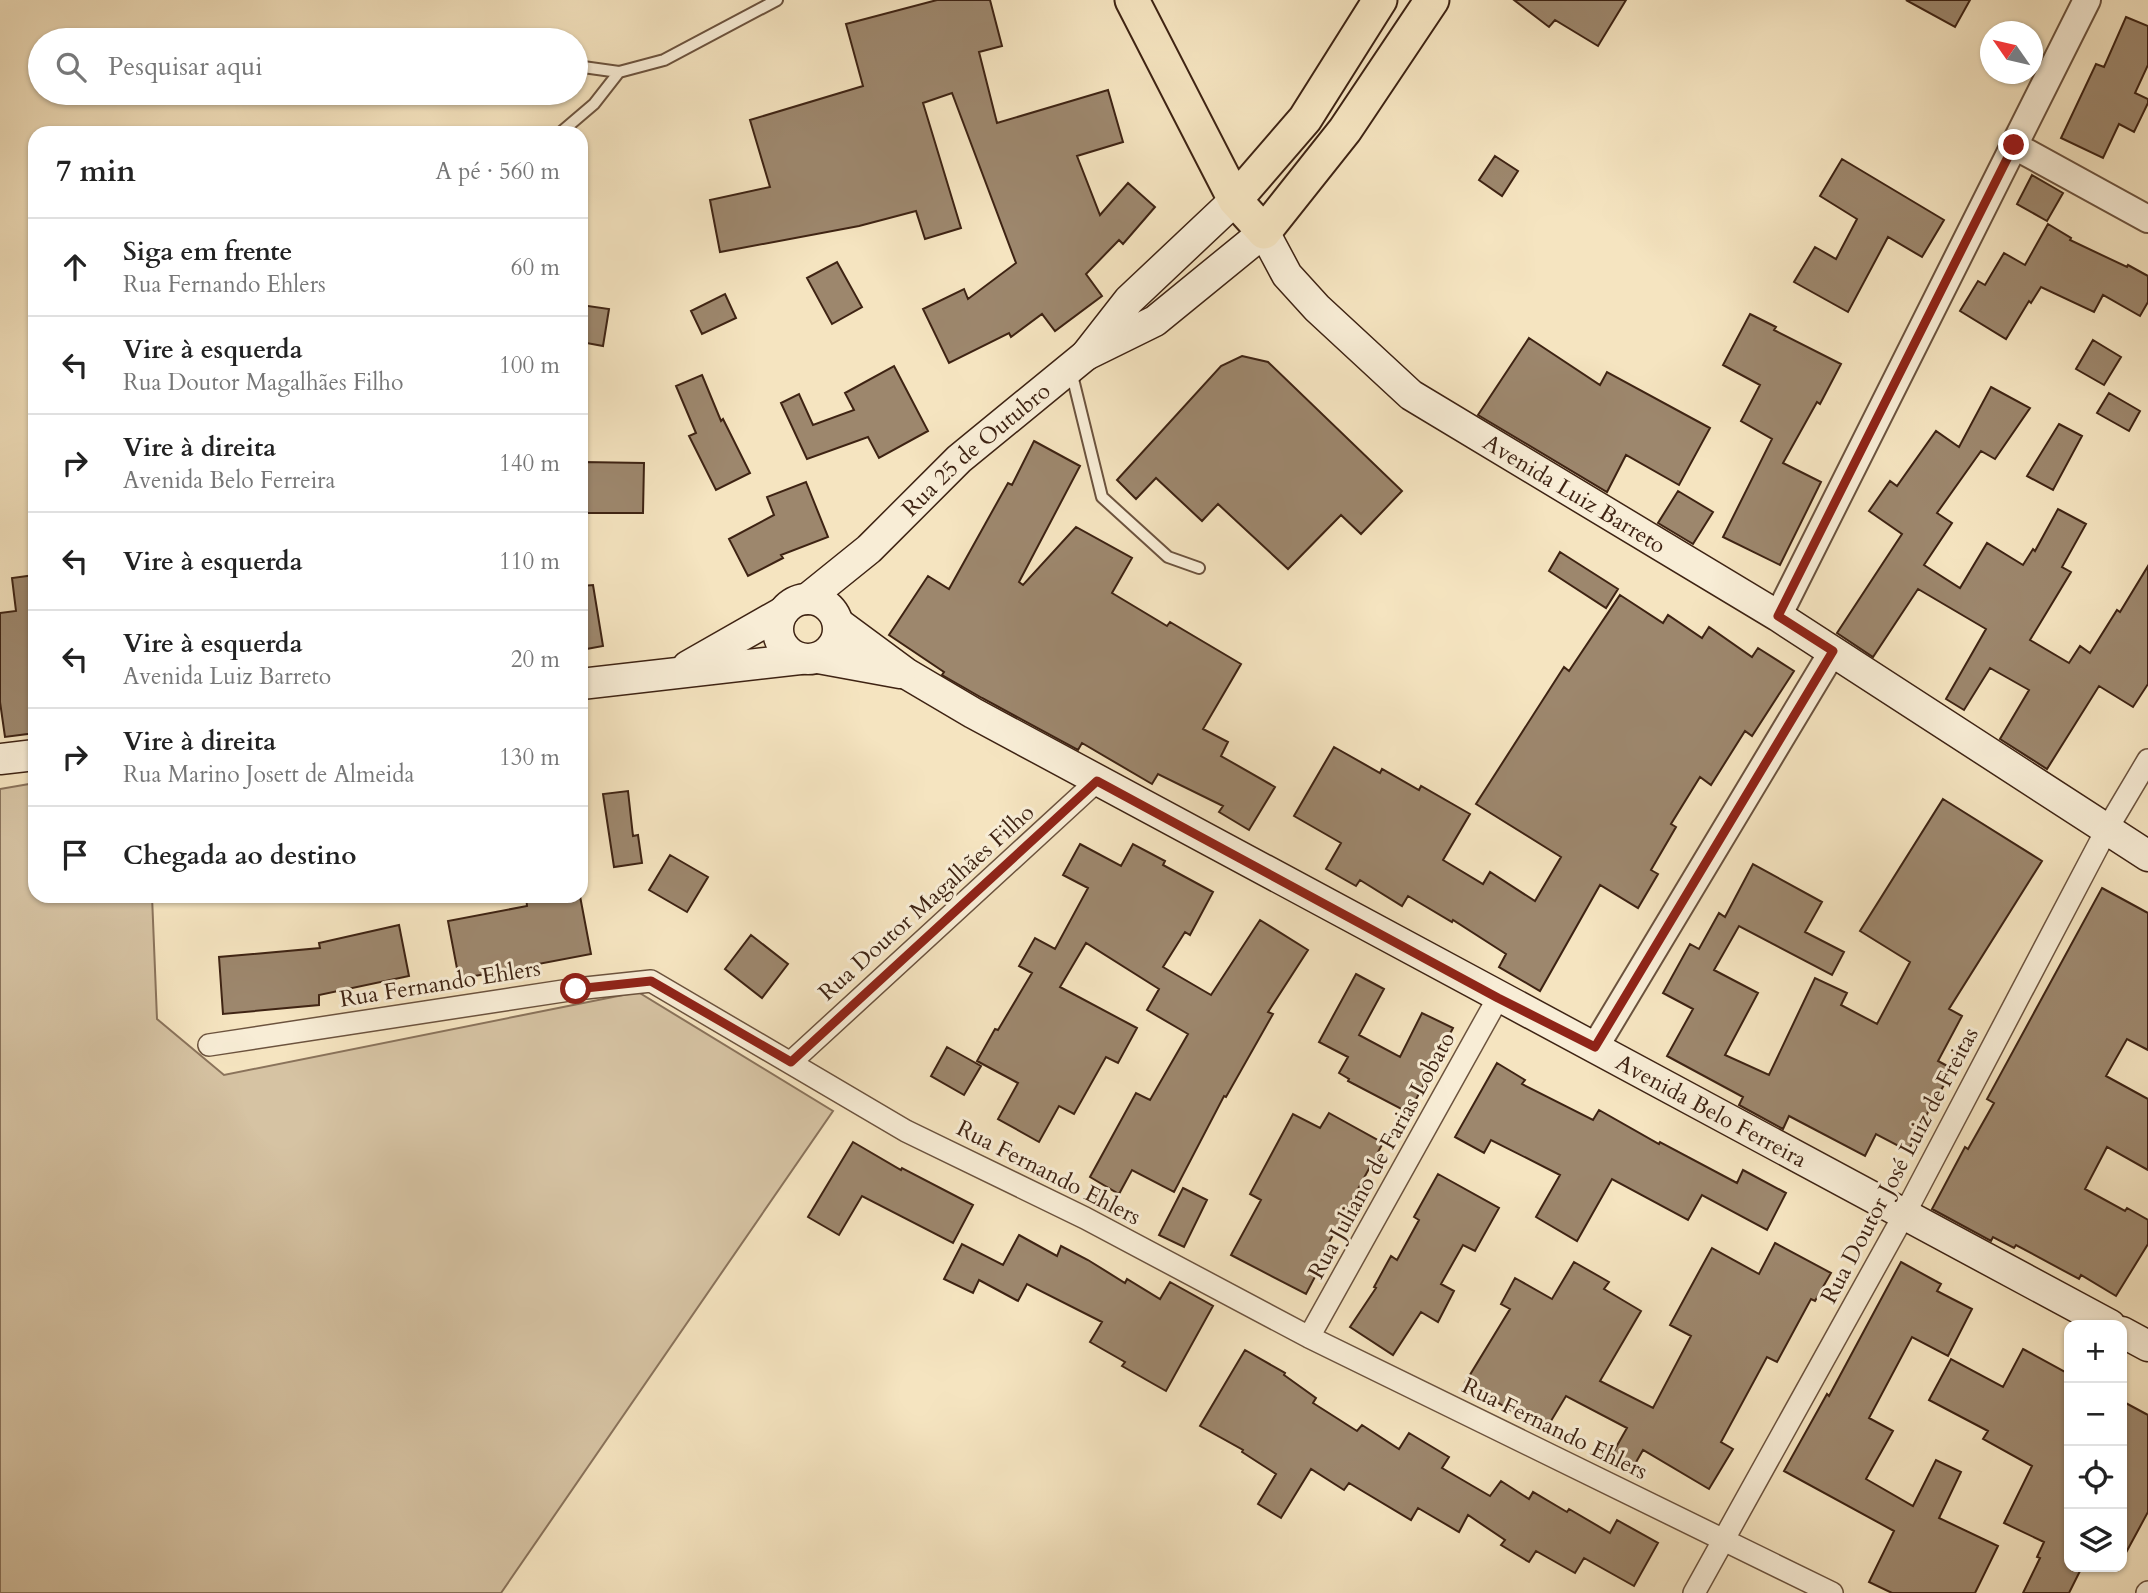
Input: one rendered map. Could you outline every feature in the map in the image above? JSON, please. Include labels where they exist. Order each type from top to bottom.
[{"type":"main road","name":"Avenida Luiz Barreto","points":[[1132,0],[1235,200],[1264,232],[1287,275],[1317,308],[1411,395],[1778,616],[2148,856]]},
{"type":"main road","points":[[1078,362],[1129,300],[1235,200],[1305,119],[1380,0]]},
{"type":"main road","points":[[1078,362],[1155,321],[1264,232],[1345,130],[1432,0]]},
{"type":"main road","name":"Rua 25 de Outubro","points":[[795,606],[869,549],[959,459],[1078,362]]},
{"type":"main road","name":"Rua 25 de Outubro","points":[[809,659],[827,653],[834,644],[838,634],[836,620],[869,549]]},
{"type":"main road","points":[[809,659],[787,652],[779,640],[778,626],[795,606],[818,600],[828,606],[836,620]]},
{"type":"main road","name":"Avenida Belo Ferreira","points":[[678,671],[795,606]]},
{"type":"main road","name":"Avenida Belo Ferreira","points":[[836,620],[907,674],[1097,781],[2101,1320]]},
{"type":"main road","name":"Avenida Belo Ferreira","points":[[588,683],[678,671],[809,659],[907,674]]},
{"type":"main road","points":[[0,759],[28,756]]},
{"type":"main road","points":[[2127,1335],[2148,1346]]},
{"type":"street","points":[[1778,616],[2087,0]]},
{"type":"street","points":[[2014,145],[2148,219]]},
{"type":"street","points":[[1595,1047],[1833,651]]},
{"type":"street","name":"Rua Doutor José Luiz de Freitas","points":[[1694,1593],[1904,1215],[2107,829],[2148,760]]},
{"type":"street","name":"Rua Doutor Magalhães Filho","points":[[791,1062],[1097,781]]},
{"type":"street","name":"Rua Fernando Ehlers","points":[[209,1045],[576,989],[651,981],[906,1131],[1086,1218],[1309,1337],[1832,1593]]},
{"type":"street","name":"Rua Juliano de Farias Lobato","points":[[1309,1337],[1498,998]]},
{"type":"lane","points":[[588,67],[619,72],[664,60],[777,0]]},
{"type":"lane","points":[[568,126],[594,104],[619,72]]},
{"type":"lane","points":[[1078,362],[1102,497],[1168,557],[1199,568]]},
{"type":"shaded area","points":[[28,784],[28,903],[152,903],[157,1019],[224,1075],[638,992],[833,1111],[501,1593],[0,1593],[0,789]]},
{"type":"building","points":[[937,0],[990,0],[1002,46],[979,52],[997,123],[1108,90],[1123,142],[1077,156],[1100,215],[1128,183],[1155,207],[1123,244],[1119,240],[1086,274],[1102,296],[1055,331],[1042,314],[1011,337],[1009,333],[949,363],[923,309],[964,289],[968,299],[1016,263],[952,93],[923,103],[961,228],[925,239],[916,211],[859,226],[720,252],[710,200],[770,187],[750,120],[863,86],[846,24]]},
{"type":"building","points":[[1514,0],[1626,0],[1598,46],[1555,20],[1549,27]]},
{"type":"building","points":[[1906,0],[1970,0],[1955,27]]},
{"type":"building","points":[[2126,17],[2148,26],[2148,65],[2135,93],[2148,99],[2148,103],[2134,132],[2119,124],[2103,158],[2061,138],[2096,64],[2104,67]]},
{"type":"building","points":[[1495,156],[1518,171],[1502,196],[1479,180]]},
{"type":"building","points":[[1842,159],[1944,220],[1922,257],[1888,237],[1848,312],[1794,282],[1815,247],[1836,259],[1857,219],[1820,196]]},
{"type":"building","points":[[2032,175],[2063,193],[2047,221],[2017,204]]},
{"type":"building","points":[[2048,224],[2071,238],[2070,240],[2148,276],[2148,302],[2140,316],[2103,295],[2094,312],[2041,287],[2031,303],[2029,301],[2006,339],[1960,311],[1978,281],[1985,285],[2004,253],[2025,265]]},
{"type":"building","points":[[837,262],[862,307],[832,324],[807,278]]},
{"type":"building","points":[[725,294],[736,318],[702,334],[691,311]]},
{"type":"building","points":[[588,306],[609,309],[603,346],[588,343]]},
{"type":"building","points":[[1750,314],[1776,327],[1774,330],[1841,364],[1820,404],[1817,402],[1783,463],[1821,482],[1780,565],[1723,537],[1772,439],[1741,421],[1760,385],[1723,365]]},
{"type":"building","points":[[1529,338],[1600,385],[1607,372],[1710,428],[1679,485],[1626,455],[1607,492],[1478,415]]},
{"type":"building","points":[[2093,340],[2121,357],[2104,385],[2076,369]]},
{"type":"building","points":[[1242,356],[1268,362],[1402,491],[1361,534],[1341,515],[1288,569],[1218,504],[1202,521],[1156,478],[1136,499],[1117,480],[1221,366]]},
{"type":"building","points":[[894,366],[928,431],[879,458],[868,437],[807,459],[781,403],[799,394],[813,425],[854,410],[845,393]]},
{"type":"building","points":[[702,375],[721,421],[723,419],[750,473],[716,490],[689,436],[696,433],[676,386]]},
{"type":"building","points":[[1991,387],[2030,408],[1995,459],[1981,451],[1937,513],[1952,523],[1924,565],[1960,588],[1987,543],[2023,565],[2033,549],[2035,551],[2058,509],[2086,524],[2062,567],[2071,572],[2030,640],[2069,663],[2080,646],[2090,653],[2117,610],[2120,612],[2148,566],[2148,684],[2133,707],[2099,686],[2047,769],[2000,739],[2029,690],[1990,668],[1964,710],[1946,699],[1986,629],[1918,589],[1873,657],[1837,633],[1902,534],[1869,511],[1890,481],[1897,486],[1936,431],[1959,447]]},
{"type":"building","points":[[2109,393],[2140,411],[2129,431],[2097,413]]},
{"type":"building","points":[[2059,424],[2082,436],[2053,490],[2027,476]]},
{"type":"building","points":[[1034,441],[1080,466],[1019,582],[1023,585],[1076,527],[1132,558],[1112,593],[1167,626],[1170,622],[1241,664],[1203,729],[1228,742],[1221,756],[1275,787],[1249,830],[1219,812],[1223,806],[1158,774],[1152,784],[1082,743],[1078,750],[982,698],[942,675],[944,672],[889,635],[928,576],[949,589],[1008,483],[1012,485]]},
{"type":"building","points":[[588,462],[644,463],[643,513],[588,513]]},
{"type":"building","points":[[806,482],[828,537],[781,555],[783,558],[748,576],[729,539],[774,515],[767,497]]},
{"type":"building","points":[[1678,491],[1713,512],[1693,544],[1658,523]]},
{"type":"building","points":[[1560,552],[1618,589],[1606,608],[1549,571]]},
{"type":"building","points":[[28,576],[28,734],[5,737],[0,702],[0,613],[16,611],[12,578]]},
{"type":"building","points":[[588,585],[593,585],[603,646],[588,649]]},
{"type":"building","points":[[1620,595],[1663,623],[1668,615],[1702,638],[1709,627],[1752,657],[1758,648],[1794,671],[1752,736],[1745,731],[1711,785],[1700,777],[1671,824],[1676,827],[1651,870],[1658,874],[1638,908],[1600,885],[1540,991],[1499,967],[1506,954],[1453,920],[1452,922],[1408,896],[1402,906],[1360,880],[1356,886],[1326,869],[1341,843],[1294,816],[1334,747],[1380,773],[1382,769],[1419,790],[1421,786],[1470,814],[1443,860],[1483,884],[1490,872],[1535,901],[1561,857],[1476,804],[1564,667],[1569,671]]},
{"type":"building","points":[[628,791],[633,836],[638,835],[642,863],[614,867],[603,794]]},
{"type":"building","points":[[1943,799],[2042,861],[1949,1009],[1962,1016],[1938,1061],[1953,1069],[1908,1151],[1876,1134],[1865,1156],[1789,1116],[1783,1129],[1739,1105],[1743,1097],[1667,1056],[1693,1009],[1663,993],[1690,944],[1699,949],[1719,913],[1725,917],[1753,864],[1822,902],[1805,932],[1844,952],[1832,975],[1739,926],[1714,970],[1758,993],[1725,1055],[1769,1075],[1815,978],[1847,993],[1841,1005],[1877,1024],[1910,962],[1860,931]]},
{"type":"building","points":[[1080,844],[1121,866],[1133,844],[1165,861],[1163,865],[1213,892],[1190,935],[1185,932],[1163,967],[1211,995],[1260,920],[1308,950],[1268,1012],[1273,1014],[1226,1097],[1224,1096],[1174,1192],[1132,1170],[1119,1194],[1090,1177],[1136,1093],[1150,1100],[1188,1034],[1147,1010],[1159,989],[1086,943],[1060,987],[1137,1028],[1118,1063],[1106,1057],[1074,1114],[1059,1106],[1039,1142],[998,1119],[1018,1083],[977,1061],[1032,973],[1019,966],[1035,938],[1055,949],[1088,888],[1063,875]]},
{"type":"building","points":[[670,855],[708,877],[687,912],[649,890]]},
{"type":"building","points":[[2102,888],[2148,913],[2148,1050],[2127,1039],[2106,1076],[2148,1099],[2148,1170],[2107,1147],[2085,1189],[2148,1220],[2148,1244],[2116,1296],[2081,1275],[2079,1279],[2016,1245],[2014,1248],[1993,1237],[1991,1241],[1932,1209],[1965,1147],[1968,1149],[1994,1103],[1987,1099]]},
{"type":"building","points":[[527,903],[581,903],[591,954],[459,979],[448,921],[527,906]]},
{"type":"building","points":[[399,925],[409,976],[319,995],[319,1005],[223,1014],[219,957],[320,948],[319,943]]},
{"type":"building","points":[[751,935],[788,964],[762,998],[725,969]]},
{"type":"building","points":[[1356,974],[1384,989],[1359,1035],[1400,1057],[1422,1013],[1453,1028],[1409,1113],[1348,1081],[1349,1079],[1339,1073],[1348,1057],[1319,1042]]},
{"type":"building","points":[[947,1047],[981,1066],[964,1095],[931,1076]]},
{"type":"building","points":[[1497,1063],[1525,1080],[1522,1084],[1593,1120],[1599,1110],[1737,1183],[1743,1170],[1786,1193],[1767,1230],[1702,1195],[1688,1220],[1612,1179],[1577,1241],[1536,1217],[1560,1175],[1491,1140],[1484,1153],[1455,1137]]},
{"type":"building","points":[[1329,1113],[1383,1143],[1327,1246],[1330,1248],[1306,1294],[1231,1255],[1261,1200],[1250,1194],[1293,1114],[1320,1128]]},
{"type":"building","points":[[853,1142],[901,1170],[902,1168],[973,1205],[953,1243],[862,1196],[839,1235],[808,1217]]},
{"type":"building","points":[[1438,1174],[1499,1208],[1475,1251],[1463,1245],[1441,1284],[1454,1291],[1438,1322],[1421,1312],[1393,1355],[1350,1327],[1376,1288],[1374,1287],[1391,1256],[1397,1260],[1419,1220],[1414,1217]]},
{"type":"building","points":[[1183,1188],[1207,1200],[1184,1247],[1159,1235]]},
{"type":"building","points":[[1019,1235],[1057,1256],[1061,1246],[1125,1283],[1127,1279],[1160,1299],[1170,1282],[1213,1306],[1166,1391],[1122,1366],[1125,1362],[1090,1342],[1102,1322],[1027,1284],[1018,1301],[979,1280],[973,1293],[944,1279],[962,1244],[1003,1265]]},
{"type":"building","points":[[1775,1243],[1831,1273],[1815,1301],[1811,1299],[1777,1362],[1767,1357],[1721,1442],[1733,1449],[1709,1489],[1643,1450],[1631,1471],[1610,1458],[1627,1428],[1566,1396],[1545,1431],[1465,1383],[1510,1309],[1501,1304],[1515,1278],[1552,1299],[1574,1262],[1609,1282],[1604,1289],[1641,1311],[1600,1381],[1653,1408],[1691,1336],[1670,1325],[1712,1248],[1759,1274]]},
{"type":"building","points":[[1901,1262],[1941,1284],[1937,1291],[1972,1309],[1948,1356],[1912,1337],[1869,1418],[1893,1431],[1866,1479],[1913,1506],[1936,1460],[1961,1472],[1939,1518],[1998,1546],[1975,1593],[1892,1593],[1869,1582],[1894,1531],[1784,1471],[1827,1394],[1829,1396]]},
{"type":"building","points":[[2023,1349],[2064,1371],[2064,1572],[2080,1572],[2069,1593],[2023,1593],[2040,1558],[2037,1557],[2044,1542],[2004,1523],[2032,1466],[1983,1439],[1988,1431],[1929,1400],[1951,1359],[2003,1387]]},
{"type":"building","points":[[1245,1350],[1285,1373],[1284,1375],[1316,1398],[1313,1403],[1357,1431],[1362,1425],[1399,1449],[1409,1433],[1449,1457],[1442,1468],[1490,1496],[1501,1481],[1529,1499],[1533,1492],[1610,1533],[1617,1520],[1658,1543],[1634,1586],[1584,1558],[1575,1573],[1536,1551],[1529,1562],[1501,1545],[1505,1540],[1468,1515],[1459,1532],[1418,1508],[1411,1520],[1349,1483],[1344,1490],[1311,1469],[1281,1518],[1258,1504],[1276,1474],[1242,1452],[1243,1450],[1200,1426]]},
{"type":"building","points":[[2127,1404],[2148,1415],[2148,1512],[2127,1551]]},
{"type":"route","points":[[576,989],[651,981],[791,1062],[1097,781],[1498,998],[1595,1047],[1833,651],[1778,616],[2014,145]]}]
